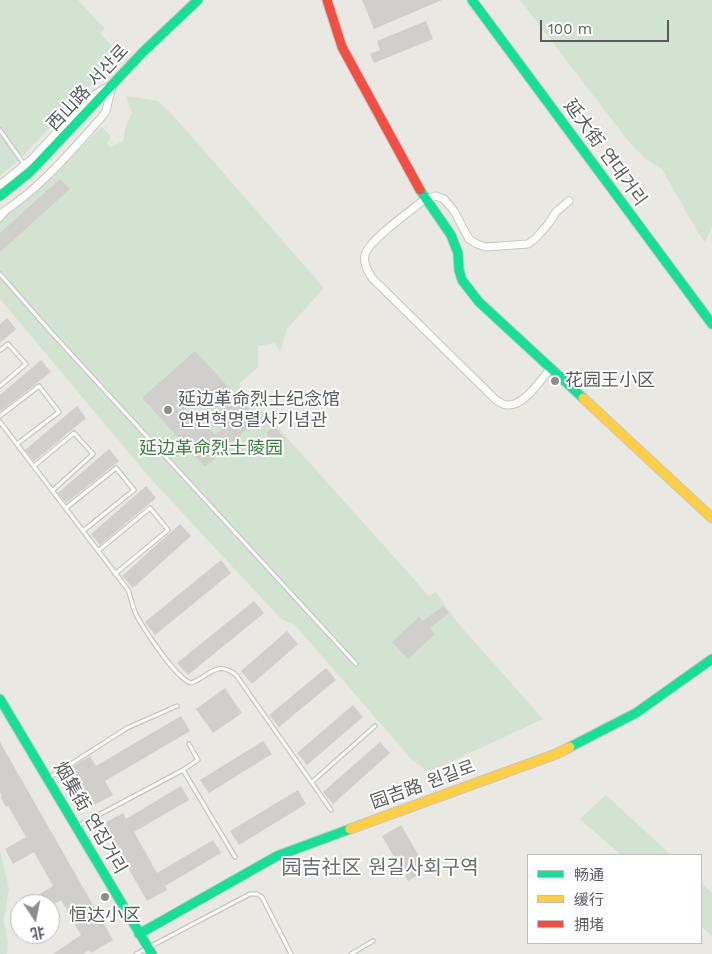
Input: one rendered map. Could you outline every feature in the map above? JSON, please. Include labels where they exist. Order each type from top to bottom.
[{"type":"street","name":"西山路 서산로","points":[[0,196],[30,172],[113,84],[198,0]]},
{"type":"street","points":[[326,0],[342,48],[425,199],[451,235],[458,253],[459,270],[462,280],[479,302],[712,518]]},
{"type":"street","name":"延大街 연대거리","points":[[472,0],[712,324]]},
{"type":"street","points":[[0,185],[24,165],[89,98],[113,84]]},
{"type":"street","points":[[0,214],[15,204],[57,167],[101,118],[106,111],[113,84]]},
{"type":"street","points":[[550,369],[524,398],[516,404],[507,405],[496,400],[372,278],[366,267],[366,253],[374,242],[425,199],[436,196],[444,199],[454,211],[469,239],[486,247],[528,244],[536,238],[556,212],[569,201]]},
{"type":"street","name":"园吉路 원길로","points":[[139,934],[277,856],[505,773],[589,738],[636,713],[712,659]]},
{"type":"street","name":"烟集街 연집거리","points":[[0,699],[139,934],[151,951]]},
{"type":"lane","points":[[0,130],[24,165]]},
{"type":"lane","points":[[0,220],[15,204]]},
{"type":"lane","points":[[0,274],[50,332],[356,664]]},
{"type":"lane","points":[[0,350],[8,344],[26,364],[0,386]]},
{"type":"lane","points":[[0,416],[39,386],[59,412],[17,444]]},
{"type":"lane","points":[[0,422],[128,590],[138,619],[175,671],[184,681],[191,683],[218,668],[229,670],[236,675],[331,810]]},
{"type":"lane","points":[[34,466],[74,433],[93,454],[52,491]]},
{"type":"lane","points":[[66,508],[116,468],[134,490],[83,532]]},
{"type":"lane","points":[[98,551],[150,508],[168,530],[115,574]]},
{"type":"lane","points":[[48,779],[127,728],[177,706]]},
{"type":"lane","points":[[312,782],[374,726]]},
{"type":"lane","points":[[76,827],[183,770],[198,760],[188,744]]},
{"type":"lane","points":[[183,770],[235,857]]},
{"type":"lane","points":[[136,954],[151,951],[250,894],[257,894],[262,897],[292,954]]},
{"type":"lane","points":[[351,954],[372,941]]},
{"type":"green space","points":[[0,0],[78,0],[105,29],[100,33],[120,55],[19,160],[0,176]]},
{"type":"green space","points":[[520,0],[712,0],[712,227],[705,242],[662,169],[645,159],[629,142]]},
{"type":"green space","name":"延边革命烈士陵园","points":[[126,96],[158,101],[172,114],[324,288],[287,329],[280,352],[275,343],[258,346],[258,367],[239,384],[429,596],[436,592],[456,621],[543,719],[429,772],[413,761],[294,624],[282,620],[150,478],[0,299],[0,218],[60,167],[102,127],[111,136],[107,144],[111,147],[123,141],[126,125],[132,113]]},
{"type":"green space","points":[[606,795],[670,854],[620,854],[580,819]]},
{"type":"green space","points":[[0,850],[9,889],[4,920],[8,942],[7,954],[0,954]]},
{"type":"green space","points":[[702,883],[712,893],[712,936],[702,927]]},
{"type":"building","points":[[362,0],[442,0],[374,29]]},
{"type":"building","points":[[426,21],[433,39],[374,63],[370,54],[380,50],[377,41]]},
{"type":"building","points":[[60,179],[70,189],[0,252],[0,233]]},
{"type":"building","points":[[7,318],[16,329],[0,343],[0,324]]},
{"type":"building","name":"延边革命烈士纪念馆 연변혁명렬사기념관","points":[[195,351],[258,419],[205,467],[142,398]],"holes":[[[195,386],[202,395],[207,390],[223,408],[218,412],[228,424],[215,435],[204,423],[199,427],[184,410],[189,406],[182,397]]]},
{"type":"building","points":[[41,360],[51,372],[0,412],[0,395]]},
{"type":"building","points":[[77,406],[86,418],[34,461],[25,450]]},
{"type":"building","points":[[274,426],[286,440],[278,447],[266,433]]},
{"type":"building","points":[[109,449],[119,461],[66,503],[58,493]]},
{"type":"building","points":[[146,486],[156,498],[100,545],[91,534]]},
{"type":"building","points":[[180,524],[191,536],[133,588],[122,576]]},
{"type":"building","points":[[221,560],[231,573],[155,635],[145,622]]},
{"type":"building","points":[[254,601],[264,613],[188,675],[177,663]]},
{"type":"building","points":[[443,606],[449,613],[430,628],[435,634],[408,659],[392,642],[419,617],[423,621]]},
{"type":"building","points":[[287,631],[298,644],[252,684],[241,671]]},
{"type":"building","points":[[326,668],[336,680],[279,727],[269,715]]},
{"type":"building","points":[[225,688],[242,713],[213,733],[196,709]]},
{"type":"building","points":[[353,705],[363,717],[307,765],[297,753]]},
{"type":"building","points":[[181,716],[190,731],[105,781],[113,795],[94,805],[72,767],[90,756],[96,766]]},
{"type":"building","points":[[263,741],[272,754],[209,793],[200,780]]},
{"type":"building","points":[[0,742],[113,940],[91,953],[89,950],[83,954],[53,954],[81,935],[60,901],[60,894],[40,894],[53,886],[34,852],[13,864],[5,849],[26,837],[8,806],[6,807],[0,792]]},
{"type":"building","points":[[380,742],[390,753],[333,804],[323,792]]},
{"type":"building","points":[[181,786],[189,800],[134,832],[157,873],[213,840],[221,853],[165,886],[167,890],[147,901],[103,824],[123,813],[126,819]]},
{"type":"building","points":[[298,790],[306,804],[239,845],[230,831]]},
{"type":"building","points":[[401,825],[427,870],[408,881],[382,836]]},
{"type":"traffic: fast","points":[[0,196],[30,172],[143,52],[198,0]]},
{"type":"traffic: fast","points":[[472,0],[712,324]]},
{"type":"traffic: fast","points":[[420,190],[451,235],[458,253],[459,270],[462,280],[479,302],[583,398]]},
{"type":"traffic: fast","points":[[570,747],[636,713],[712,659]]},
{"type":"traffic: fast","points":[[0,699],[152,954]]},
{"type":"traffic: fast","points":[[139,934],[277,856],[350,829]]},
{"type":"traffic: slow","points":[[583,398],[712,518]]},
{"type":"traffic: slow","points":[[350,829],[556,754],[570,747]]},
{"type":"traffic: jam","points":[[327,0],[342,47],[420,190]]},
{"type":"place","name":"花园王小区","points":[[555,381]]},
{"type":"place","name":"延边革命烈士纪念馆 연변혁명렬사기념관","points":[[168,410]]},
{"type":"place","name":"恒达小区","points":[[105,897]]},
{"type":"district","name":"园吉社区 원길사회구역","points":[[380,868]]}]
